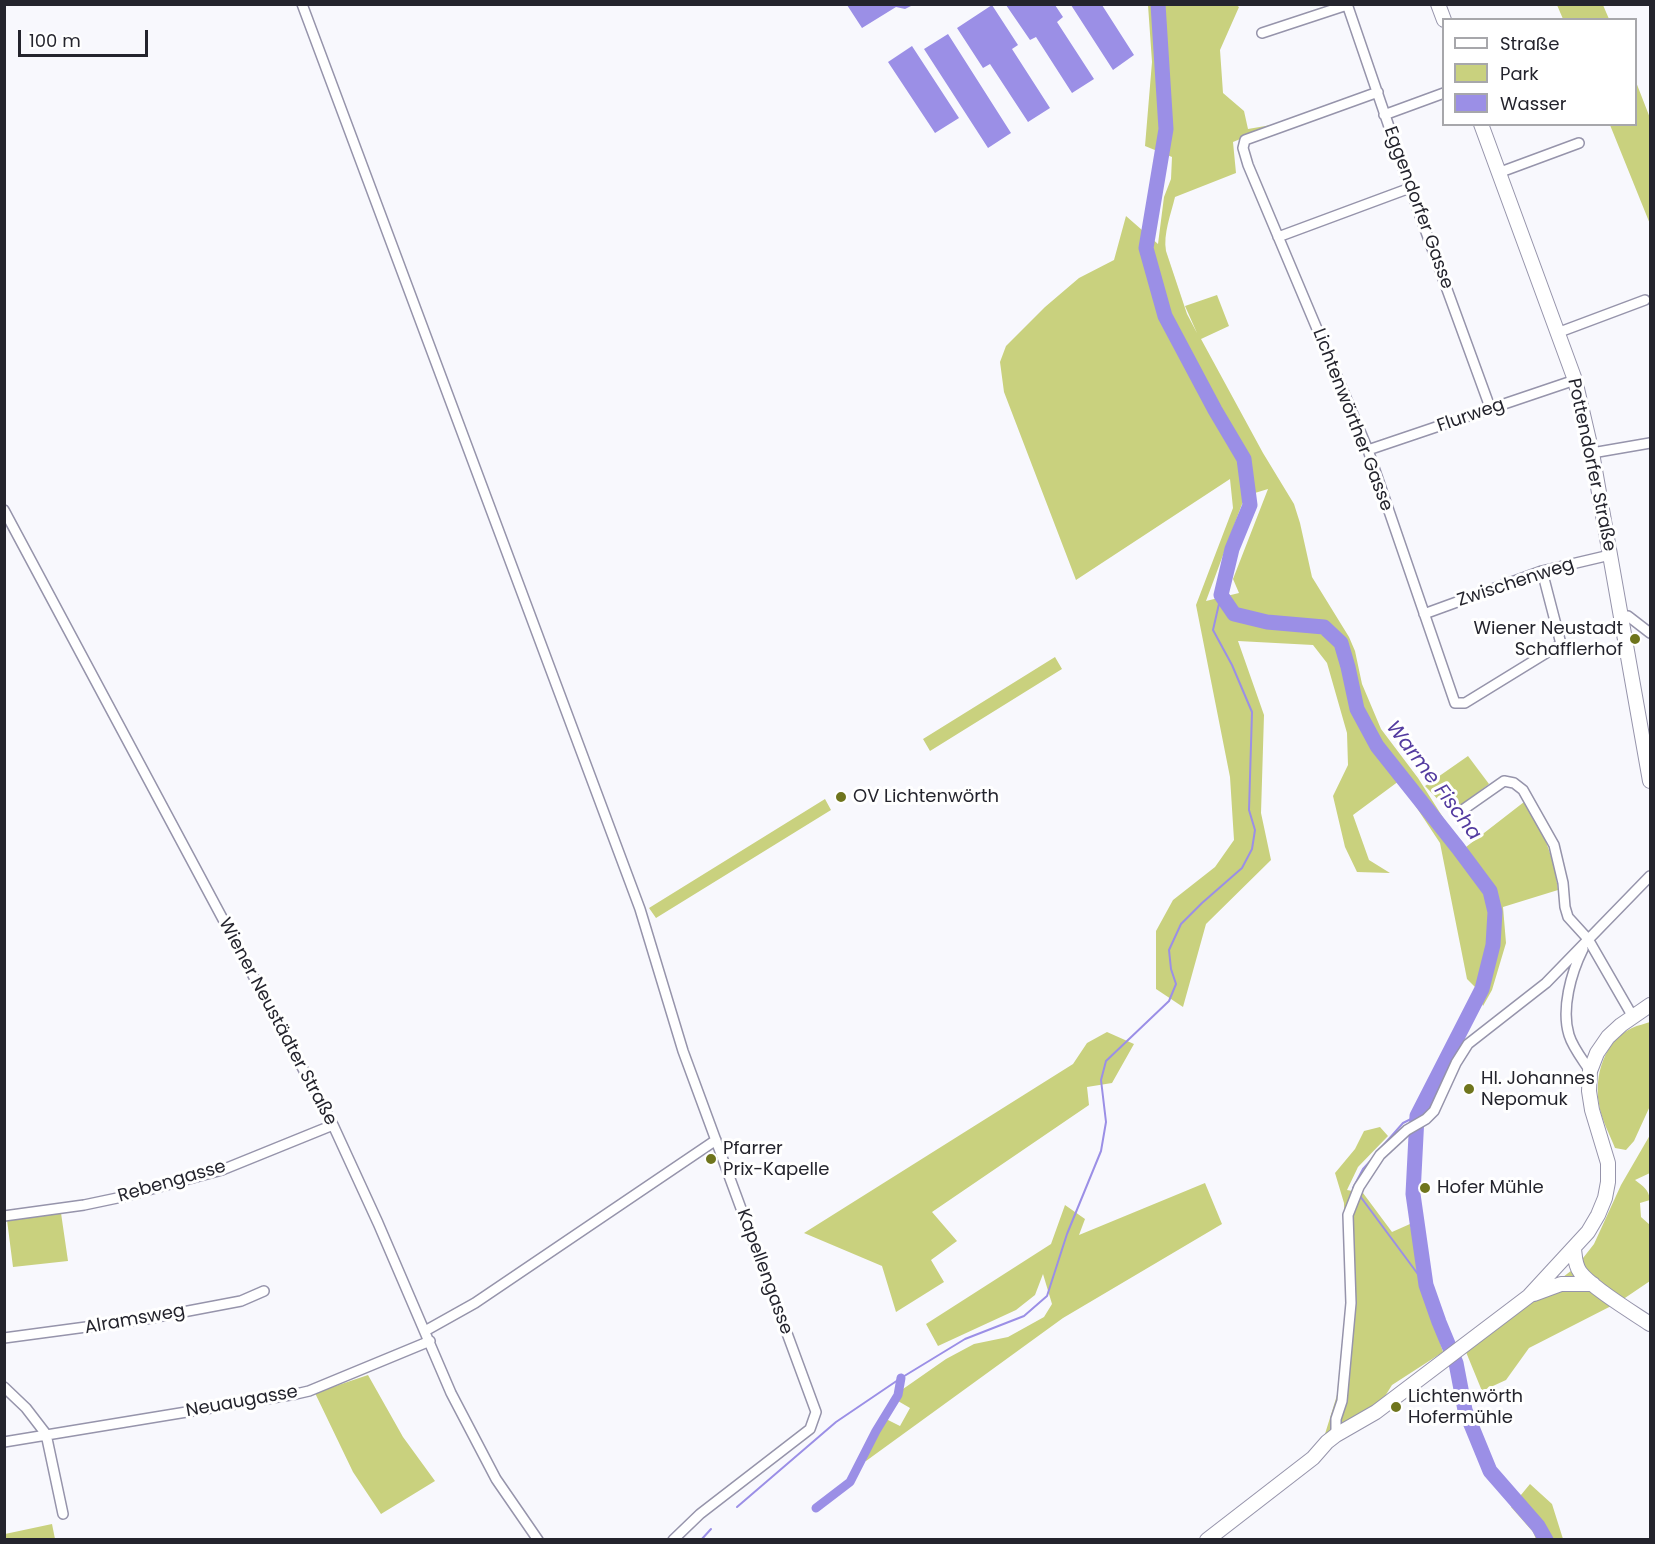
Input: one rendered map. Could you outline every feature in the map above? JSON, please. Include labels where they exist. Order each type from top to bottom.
[{"type":"main road","name":"Pottendorfer Straße","points":[[1482,126],[1575,380],[1592,453],[1650,781]]},
{"type":"main road","points":[[1207,1539],[1313,1458],[1336,1435],[1376,1412],[1529,1296],[1574,1249],[1598,1215],[1608,1182],[1608,1163],[1592,1110],[1589,1091],[1590,1071],[1597,1053],[1608,1037],[1650,1005]]},
{"type":"main road","points":[[1634,1017],[1650,1014]]},
{"type":"main road","points":[[1574,1249],[1579,1271],[1593,1284],[1650,1324]]},
{"type":"main road","points":[[1529,1296],[1561,1284],[1593,1284]]},
{"type":"street","name":"Kapellengasse","points":[[302,4],[640,909],[682,1051],[816,1412],[810,1429],[699,1514],[672,1539]]},
{"type":"street","points":[[1262,33],[1347,4]]},
{"type":"street","name":"Eggendorfer Gasse","points":[[1347,4],[1410,188],[1491,410]]},
{"type":"street","name":"Lichtenwörther Gasse","points":[[1378,92],[1245,140],[1243,148],[1248,165],[1368,450],[1455,703],[1465,703],[1561,644],[1542,571]]},
{"type":"street","points":[[1384,114],[1442,93]]},
{"type":"street","points":[[1498,173],[1580,143]]},
{"type":"street","points":[[1278,237],[1410,188]]},
{"type":"street","points":[[1557,333],[1645,300]]},
{"type":"street","name":"Flurweg","points":[[1368,450],[1575,380]]},
{"type":"street","points":[[1592,453],[1650,443]]},
{"type":"street","name":"Wiener Neustädter Straße","points":[[4,510],[333,1125],[451,1393],[496,1479],[538,1539]]},
{"type":"street","name":"Zwischenweg","points":[[1424,614],[1542,571],[1610,555]]},
{"type":"street","points":[[1621,616],[1628,616],[1650,633]]},
{"type":"street","points":[[1464,809],[1504,781],[1514,783],[1523,790],[1554,844],[1568,917],[1588,939],[1634,1017]]},
{"type":"street","points":[[1336,1435],[1336,1419],[1341,1401],[1351,1304],[1348,1215],[1357,1191],[1380,1155],[1407,1130],[1426,1119],[1434,1111],[1456,1063],[1468,1044],[1546,983],[1650,876]]},
{"type":"street","points":[[1588,939],[1570,983],[1566,1011],[1569,1035],[1590,1071]]},
{"type":"street","name":"Rebengasse","points":[[4,1216],[84,1205],[122,1197],[222,1170],[333,1125]]},
{"type":"street","points":[[425,1331],[475,1302],[716,1140]]},
{"type":"street","name":"Alramsweg","points":[[4,1338],[146,1319],[241,1300],[264,1291]]},
{"type":"street","name":"Neuaugasse","points":[[4,1442],[309,1391],[430,1341]]},
{"type":"street","points":[[4,1387],[26,1408],[46,1434],[63,1514]]},
{"type":"green space","points":[[1148,5],[1236,5],[1239,7],[1220,50],[1223,93],[1244,111],[1248,129],[1277,124],[1233,142],[1236,173],[1175,197],[1165,244],[1187,314],[1197,333],[1185,306],[1217,295],[1229,326],[1201,339],[1263,453],[1294,504],[1312,577],[1349,637],[1355,651],[1362,684],[1381,729],[1466,847],[1524,802],[1547,843],[1558,890],[1503,907],[1506,943],[1492,990],[1483,1006],[1475,987],[1467,979],[1440,843],[1399,781],[1353,815],[1369,860],[1390,873],[1357,872],[1345,847],[1333,796],[1348,765],[1347,733],[1327,663],[1313,645],[1238,641],[1264,715],[1261,813],[1271,860],[1206,924],[1183,1007],[1156,989],[1156,931],[1173,900],[1215,867],[1234,840],[1230,777],[1196,605],[1233,508],[1230,479],[1076,580],[1004,392],[1000,362],[1006,346],[1045,307],[1079,278],[1114,260],[1126,216],[1158,244],[1164,197],[1171,179],[1172,157],[1145,146],[1152,62]],"holes":[[[1268,489],[1233,579],[1239,593],[1206,601],[1245,496]]]},
{"type":"green space","points":[[1557,5],[1603,5],[1609,18],[1563,18]]},
{"type":"green space","points":[[1637,85],[1650,118],[1650,224],[1610,126],[1637,126]]},
{"type":"green space","points":[[1055,657],[1062,669],[930,751],[923,739]]},
{"type":"green space","points":[[1468,756],[1489,784],[1451,813],[1425,786]]},
{"type":"green space","points":[[825,799],[831,810],[656,918],[649,908]]},
{"type":"green space","points":[[1650,1022],[1650,1106],[1634,1141],[1626,1150],[1615,1148],[1600,1110],[1598,1082],[1603,1060],[1614,1041],[1622,1034]]},
{"type":"green space","points":[[1107,1032],[1134,1044],[1112,1083],[1087,1087],[1089,1105],[932,1212],[957,1241],[931,1260],[944,1282],[896,1312],[882,1266],[804,1233],[1073,1064],[1087,1043]]},
{"type":"green space","points":[[1380,1127],[1388,1136],[1358,1167],[1347,1190],[1363,1193],[1392,1232],[1410,1224],[1423,1288],[1443,1352],[1392,1385],[1382,1401],[1351,1422],[1325,1434],[1337,1395],[1346,1301],[1344,1203],[1335,1173],[1355,1149],[1364,1131]]},
{"type":"green space","points":[[1650,1135],[1650,1173],[1635,1180],[1647,1191],[1650,1200],[1640,1203],[1641,1217],[1650,1225],[1650,1281],[1619,1302],[1529,1348],[1506,1380],[1482,1391],[1466,1352],[1576,1267],[1594,1244],[1621,1185]]},
{"type":"green space","points":[[1205,1183],[1222,1224],[1063,1318],[866,1461],[864,1458],[886,1419],[900,1426],[910,1408],[898,1401],[903,1389],[946,1359],[974,1344],[1008,1337],[1044,1317],[1052,1304],[1043,1274],[1035,1295],[1016,1310],[938,1346],[926,1324],[1051,1244],[1065,1205],[1085,1219],[1079,1235]]},
{"type":"green space","points":[[61,1213],[68,1261],[13,1267],[7,1220]]},
{"type":"green space","points":[[368,1375],[403,1437],[435,1481],[381,1514],[353,1472],[315,1393]]},
{"type":"green space","points":[[1530,1484],[1552,1504],[1563,1539],[1536,1539],[1533,1532],[1511,1507]]},
{"type":"green space","points":[[52,1524],[55,1539],[6,1539],[5,1534]]},
{"type":"water","points":[[847,5],[913,5],[905,9],[896,7],[862,28]]},
{"type":"water","points":[[992,5],[1018,45],[1012,49],[1050,108],[1028,122],[990,64],[983,68],[957,28]]},
{"type":"water","points":[[1006,5],[1055,5],[1063,17],[1057,22],[1094,79],[1072,93],[1036,37],[1030,40]]},
{"type":"water","points":[[1071,5],[1102,5],[1134,55],[1113,70]]},
{"type":"water","points":[[948,34],[1011,133],[988,148],[924,49]]},
{"type":"water","points":[[912,46],[959,118],[935,133],[888,62]]},
{"type":"waterway","name":"Warme Fischa","points":[[1158,4],[1166,129],[1146,248],[1165,316],[1244,459],[1250,505],[1232,549],[1221,595],[1234,614],[1267,622],[1324,627],[1341,643],[1357,709],[1377,746],[1490,891],[1495,912],[1493,945],[1482,989],[1417,1116],[1413,1194],[1426,1285],[1456,1363],[1465,1410],[1490,1471],[1538,1526],[1546,1540]]},
{"type":"waterway","points":[[737,1507],[836,1422],[901,1378],[965,1339],[1024,1316],[1047,1296],[1067,1234],[1101,1151],[1106,1122],[1101,1080],[1106,1061],[1169,1001],[1176,984],[1171,969],[1169,950],[1181,924],[1242,868],[1252,849],[1255,830],[1249,810],[1252,712],[1232,665],[1213,630],[1221,595]]},
{"type":"waterway","points":[[1381,1148],[1403,1123],[1417,1116]]},
{"type":"waterway","points":[[1354,1189],[1363,1169],[1374,1157]]},
{"type":"waterway","points":[[1360,1196],[1426,1285]]},
{"type":"waterway","points":[[816,1508],[850,1482],[876,1431],[898,1395],[901,1378]]},
{"type":"waterway","points":[[701,1540],[711,1529]]},
{"type":"place","name":"Wiener Neustadt Schafflerhof","points":[[1635,639]]},
{"type":"place","name":"OV Lichtenwörth","points":[[841,797]]},
{"type":"place","name":"Hl. Johannes Nepomuk","points":[[1469,1089]]},
{"type":"place","name":"Pfarrer Prix-Kapelle","points":[[711,1159]]},
{"type":"place","name":"Hofer Mühle","points":[[1425,1188]]},
{"type":"place","name":"Lichtenwörth Hofermühle","points":[[1396,1407]]}]
